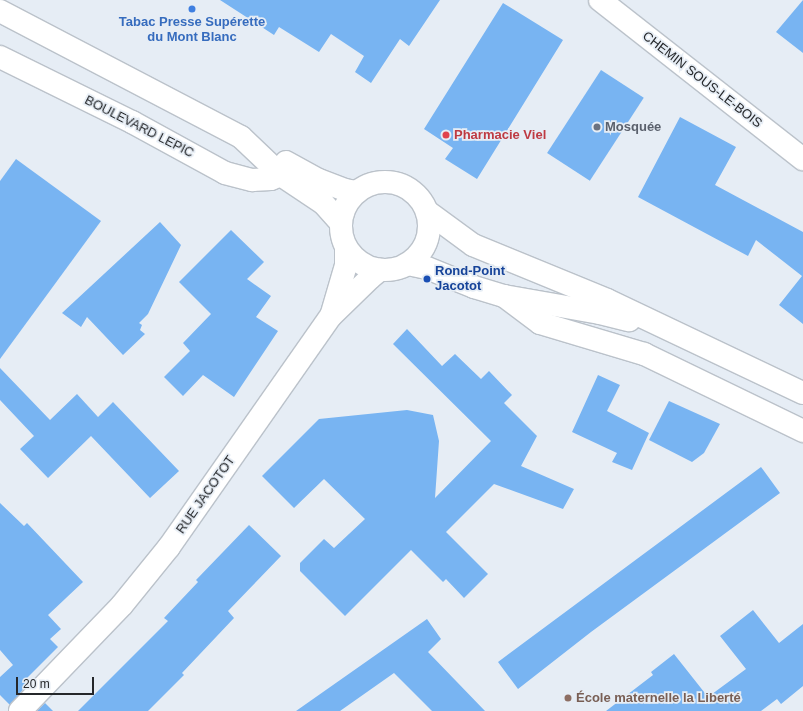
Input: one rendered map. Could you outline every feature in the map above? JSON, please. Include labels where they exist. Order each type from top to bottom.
[{"type":"main road","name":"CHEMIN SOUS-LE-BOIS","points":[[600,0],[803,159]]},
{"type":"main road","points":[[0,11],[164,95],[241,137],[281,175],[316,197],[340,222]]},
{"type":"main road","name":"BOULEVARD LEPIC","points":[[0,57],[132,122],[225,173],[252,180],[271,179],[281,175]]},
{"type":"main road","points":[[252,146],[319,180],[345,190],[356,192]]},
{"type":"main road","points":[[383,181],[397,182],[411,189],[421,199],[428,212],[430,227],[427,242],[419,254],[408,264],[395,269],[380,270],[366,266],[355,259],[346,248],[341,234],[340,222],[347,202],[356,192],[368,184],[383,181]]},
{"type":"main road","points":[[428,212],[473,245],[608,300],[803,393]]},
{"type":"main road","points":[[331,316],[346,265],[346,248]]},
{"type":"main road","points":[[408,264],[427,268],[474,287],[504,296],[600,313],[675,332]]},
{"type":"main road","name":"RUE JACOTOT","points":[[20,711],[122,605],[164,552],[331,316],[352,294],[380,270]]},
{"type":"main road","points":[[504,296],[540,323],[644,354],[803,431]]},
{"type":"building","points":[[220,0],[440,0],[409,46],[400,39],[371,83],[355,72],[364,56],[331,34],[319,52],[279,27],[274,35]]},
{"type":"building","points":[[803,0],[803,53],[776,32]]},
{"type":"building","points":[[503,3],[563,40],[477,179],[445,159],[453,148],[424,129]]},
{"type":"building","points":[[601,70],[644,98],[590,181],[547,153]]},
{"type":"building","points":[[680,117],[736,147],[715,185],[803,232],[803,324],[779,305],[802,276],[756,240],[748,256],[638,197]]},
{"type":"building","points":[[16,159],[101,221],[0,359],[0,181]]},
{"type":"building","points":[[160,222],[181,245],[148,314],[139,323],[142,325],[140,330],[145,334],[123,355],[87,317],[81,327],[62,313]]},
{"type":"building","points":[[231,230],[264,262],[247,279],[271,296],[256,317],[278,331],[234,397],[203,375],[183,396],[164,377],[190,351],[183,343],[211,314],[179,282]]},
{"type":"building","points":[[407,329],[442,366],[455,354],[481,379],[489,371],[512,395],[504,403],[537,436],[521,466],[574,489],[563,509],[494,484],[446,532],[488,574],[464,598],[446,579],[443,582],[411,550],[345,616],[300,571],[300,563],[324,539],[334,548],[365,519],[324,479],[294,508],[262,476],[319,419],[407,410],[433,415],[439,441],[435,498],[491,441],[393,344]]},
{"type":"building","points":[[0,368],[50,420],[77,394],[98,417],[113,402],[179,471],[150,498],[91,436],[48,478],[20,449],[34,436],[0,400]]},
{"type":"building","points":[[598,375],[620,385],[607,411],[649,433],[632,470],[612,462],[617,453],[572,432]]},
{"type":"building","points":[[669,401],[720,424],[704,453],[692,462],[649,440]]},
{"type":"building","points":[[761,467],[780,493],[591,632],[518,689],[498,662]]},
{"type":"building","points":[[0,503],[24,526],[27,523],[83,582],[48,615],[61,629],[50,639],[58,647],[24,681],[27,685],[10,705],[0,695],[0,677],[13,665],[0,650]]},
{"type":"building","points":[[249,525],[281,556],[228,611],[234,618],[182,673],[184,675],[148,711],[78,711],[168,621],[164,618],[198,582],[196,580]]},
{"type":"building","points":[[753,610],[779,643],[803,624],[803,686],[781,704],[777,699],[761,711],[606,711],[653,675],[651,672],[674,654],[708,697],[746,669],[720,636]]},
{"type":"building","points":[[427,619],[441,639],[428,652],[485,711],[432,711],[394,673],[340,711],[296,711]]},
{"type":"building","points":[[45,703],[53,711],[37,711]]},
{"type":"place","name":"Tabac Presse Supérette du Mont Blanc","points":[[192,9]]},
{"type":"place","name":"Mosquée","points":[[597,127]]},
{"type":"place","name":"Pharmacie Viel","points":[[446,135]]},
{"type":"place","name":"Rond-Point Jacotot","points":[[427,279]]},
{"type":"place","name":"École maternelle la Liberté","points":[[568,698]]}]
